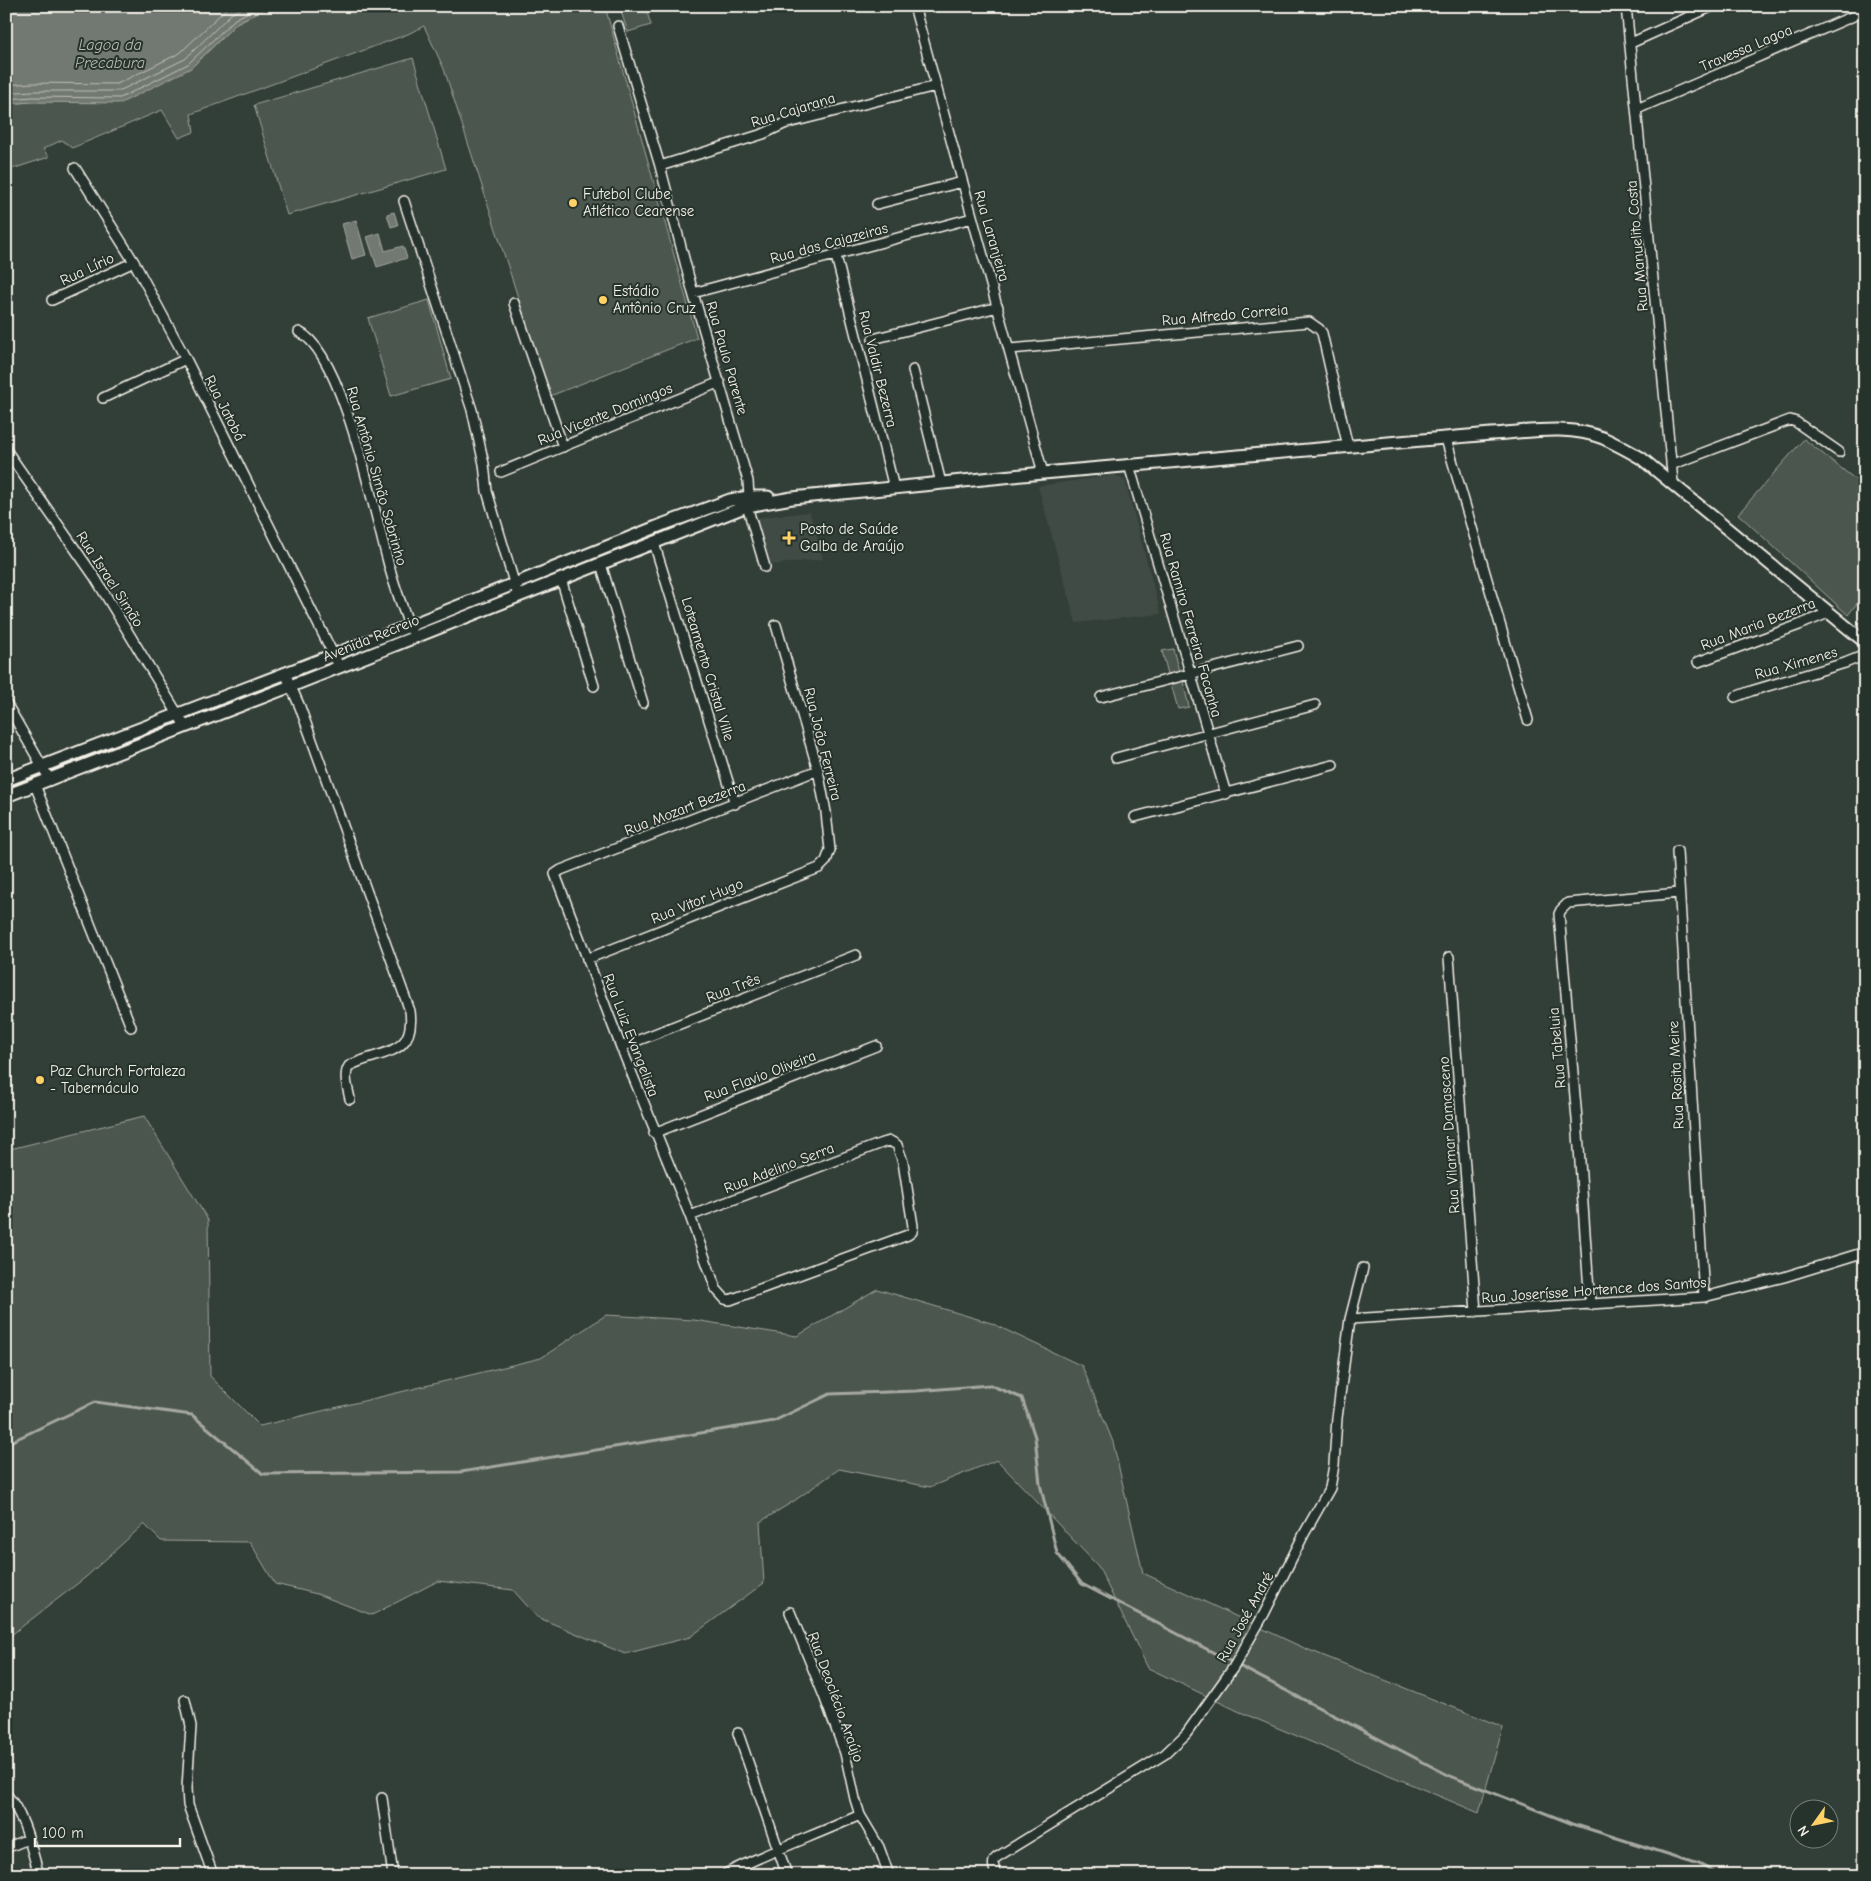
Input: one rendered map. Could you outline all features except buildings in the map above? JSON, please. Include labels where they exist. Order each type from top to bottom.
[{"type":"main road","points":[[748,502],[1130,465],[1562,430],[1579,432],[1602,438],[1636,455],[1672,482],[1865,642]]},
{"type":"main road","name":"Avenida Recreio","points":[[6,796],[50,780],[285,673],[410,626],[664,524],[730,500],[748,502]]},
{"type":"main road","name":"Avenida Recreio","points":[[6,780],[183,720],[291,686],[654,543],[748,502]]},
{"type":"street","name":"Rua Laranjeira","points":[[914,6],[1043,473]]},
{"type":"street","name":"Rua Manuelito Costa","points":[[1626,6],[1672,482]]},
{"type":"street","points":[[1631,43],[1713,6]]},
{"type":"street","name":"Travessa Lagoa","points":[[1637,109],[1865,11]]},
{"type":"street","name":"Rua Paulo Parente","points":[[618,26],[660,166],[693,293],[748,482],[748,502]]},
{"type":"street","name":"Rua Cajarana","points":[[660,166],[762,134],[784,124],[936,86]]},
{"type":"street","name":"Rua Jatobá","points":[[75,168],[134,262],[186,359],[339,666]]},
{"type":"street","points":[[877,204],[962,182]]},
{"type":"street","points":[[404,201],[472,410],[484,464],[487,491],[518,596]]},
{"type":"street","name":"Rua das Cajazeiras","points":[[693,293],[972,218]]},
{"type":"street","name":"Rua Valdir Bezerra","points":[[836,256],[894,488]]},
{"type":"street","name":"Rua Lírio","points":[[52,300],[134,262]]},
{"type":"street","points":[[514,303],[563,446]]},
{"type":"street","points":[[873,339],[998,306]]},
{"type":"street","name":"Rua Alfredo Correia","points":[[1010,349],[1309,322],[1322,333],[1348,447]]},
{"type":"street","name":"Rua Antônio Simão Sobrinho","points":[[299,332],[310,338],[320,350],[340,394],[358,450],[387,559],[414,637]]},
{"type":"street","points":[[102,398],[186,359]]},
{"type":"street","points":[[913,370],[941,483]]},
{"type":"street","name":"Rua Vicente Domingos","points":[[501,472],[720,382]]},
{"type":"street","points":[[1671,465],[1790,420],[1796,422],[1839,452]]},
{"type":"street","points":[[1446,439],[1528,720]]},
{"type":"street","name":"Rua Israel Simão","points":[[6,450],[94,576],[183,720]]},
{"type":"street","name":"Rua Ramiro Ferreira Facanha","points":[[1130,465],[1226,794]]},
{"type":"street","points":[[748,502],[764,567]]},
{"type":"street","name":"Loteamento Cristal Ville","points":[[654,543],[735,804]]},
{"type":"street","points":[[601,564],[643,703]]},
{"type":"street","points":[[561,579],[594,686]]},
{"type":"street","name":"Rua Maria Bezerra","points":[[1698,662],[1791,628],[1828,612]]},
{"type":"street","name":"Rua João Ferreira","points":[[776,625],[818,770],[830,850],[826,861],[818,868]]},
{"type":"street","points":[[1101,697],[1298,646]]},
{"type":"street","name":"Rua Ximenes","points":[[1735,697],[1845,664],[1865,655]]},
{"type":"street","points":[[285,673],[410,1011],[412,1025],[410,1035],[399,1047],[349,1066],[346,1070],[350,1099]]},
{"type":"street","points":[[6,703],[50,780]]},
{"type":"street","points":[[1116,758],[1315,706]]},
{"type":"street","points":[[1135,817],[1333,766]]},
{"type":"street","name":"Rua Mozart Bezerra","points":[[561,870],[735,804],[818,770]]},
{"type":"street","points":[[35,786],[131,1027]]},
{"type":"street","name":"Rua Rosita Meire","points":[[1677,851],[1704,1297]]},
{"type":"street","name":"Rua Vitor Hugo","points":[[586,959],[818,868]]},
{"type":"street","name":"Rua Luiz Evangelista","points":[[561,870],[555,876],[586,959],[654,1133],[689,1214],[716,1289],[725,1299],[730,1300],[908,1235],[914,1226],[903,1162],[897,1145],[890,1141],[882,1143]]},
{"type":"street","name":"Rua Tabeluia","points":[[1590,1304],[1577,1119],[1559,914],[1568,903],[1679,893]]},
{"type":"street","name":"Rua Três","points":[[621,1047],[856,955]]},
{"type":"street","name":"Rua Vilamar Damasceno","points":[[1449,956],[1476,1312]]},
{"type":"street","name":"Rua Flavio Oliveira","points":[[654,1133],[876,1046]]},
{"type":"street","name":"Rua Adelino Serra","points":[[689,1214],[882,1143]]},
{"type":"street","name":"Rua Joserísse Hortence dos Santos","points":[[1350,1319],[1704,1297],[1784,1277],[1865,1252]]},
{"type":"street","name":"Rua José André","points":[[996,1875],[993,1865],[997,1857],[1150,1764],[1177,1743],[1201,1715],[1244,1650],[1330,1488],[1350,1319],[1363,1268]]},
{"type":"street","name":"Rua Deoclécio Araújo","points":[[790,1612],[845,1752],[860,1815],[879,1847],[888,1875]]},
{"type":"street","points":[[185,1700],[191,1726],[187,1788],[188,1805],[213,1875]]},
{"type":"street","points":[[738,1733],[787,1875]]},
{"type":"street","points":[[6,1794],[14,1803],[40,1875]]},
{"type":"street","points":[[382,1798],[393,1875]]},
{"type":"street","points":[[727,1873],[778,1850],[816,1836],[860,1815]]},
{"type":"street","points":[[6,1848],[28,1839]]},
{"type":"shaded area","name":"Futebol Clube Atlético Cearense","points":[[272,6],[608,6],[603,11],[606,10],[697,338],[550,396],[444,69],[424,26],[408,34],[191,114],[194,132],[179,138],[162,110],[72,148],[62,140],[43,149],[49,157],[6,171],[6,104],[31,102],[191,68],[238,22]]},
{"type":"shaded area","points":[[619,6],[645,6],[651,25],[628,32]]},
{"type":"shaded area","points":[[413,58],[446,169],[287,215],[254,105]]},
{"type":"shaded area","points":[[429,300],[451,379],[391,396],[368,318]]},
{"type":"shaded area","points":[[1804,439],[1865,487],[1865,593],[1848,615],[1738,514]]},
{"type":"shaded area","points":[[1115,475],[1125,481],[1161,614],[1076,623],[1038,486]]},
{"type":"shaded area","name":"Posto de Saúde Galba de Araújo","points":[[810,512],[823,559],[769,565],[754,518]]},
{"type":"shaded area","points":[[1173,649],[1179,672],[1168,674],[1162,651]]},
{"type":"shaded area","points":[[1183,681],[1189,707],[1178,709],[1171,684]]},
{"type":"shaded area","points":[[144,1116],[208,1220],[210,1376],[260,1426],[541,1358],[606,1315],[694,1320],[797,1336],[877,1289],[991,1323],[1082,1366],[1113,1442],[1143,1573],[1304,1648],[1503,1727],[1479,1813],[1240,1712],[1148,1668],[1098,1566],[997,1460],[930,1487],[839,1469],[794,1501],[760,1522],[764,1583],[690,1637],[625,1654],[537,1617],[513,1590],[438,1581],[372,1615],[317,1594],[275,1584],[250,1542],[161,1541],[144,1524],[86,1577],[6,1639],[6,1150]]},
{"type":"water","name":"Lagoa da Precabura","points":[[6,6],[272,6],[238,22],[191,68],[121,103],[31,102],[6,104]]},
{"type":"water","points":[[394,212],[398,225],[391,227],[387,214]]},
{"type":"water","points":[[356,220],[366,255],[352,259],[342,224]]},
{"type":"water","points":[[380,233],[385,251],[403,246],[407,258],[377,267],[367,237]]},
{"type":"waterway","points":[[6,1444],[95,1402],[192,1415],[263,1474],[461,1472],[774,1421],[830,1394],[916,1391],[990,1385],[1022,1398],[1035,1437],[1040,1484],[1057,1553],[1082,1584],[1450,1776],[1573,1824],[1699,1864],[1720,1875]]},
{"type":"place","name":"Futebol Clube Atlético Cearense","points":[[573,203]]},
{"type":"place","name":"Estádio Antônio Cruz","points":[[603,300]]},
{"type":"place","name":"Posto de Saúde Galba de Araújo","points":[[789,538]]},
{"type":"place","name":"Paz Church Fortaleza - Tabernáculo","points":[[40,1080]]}]
